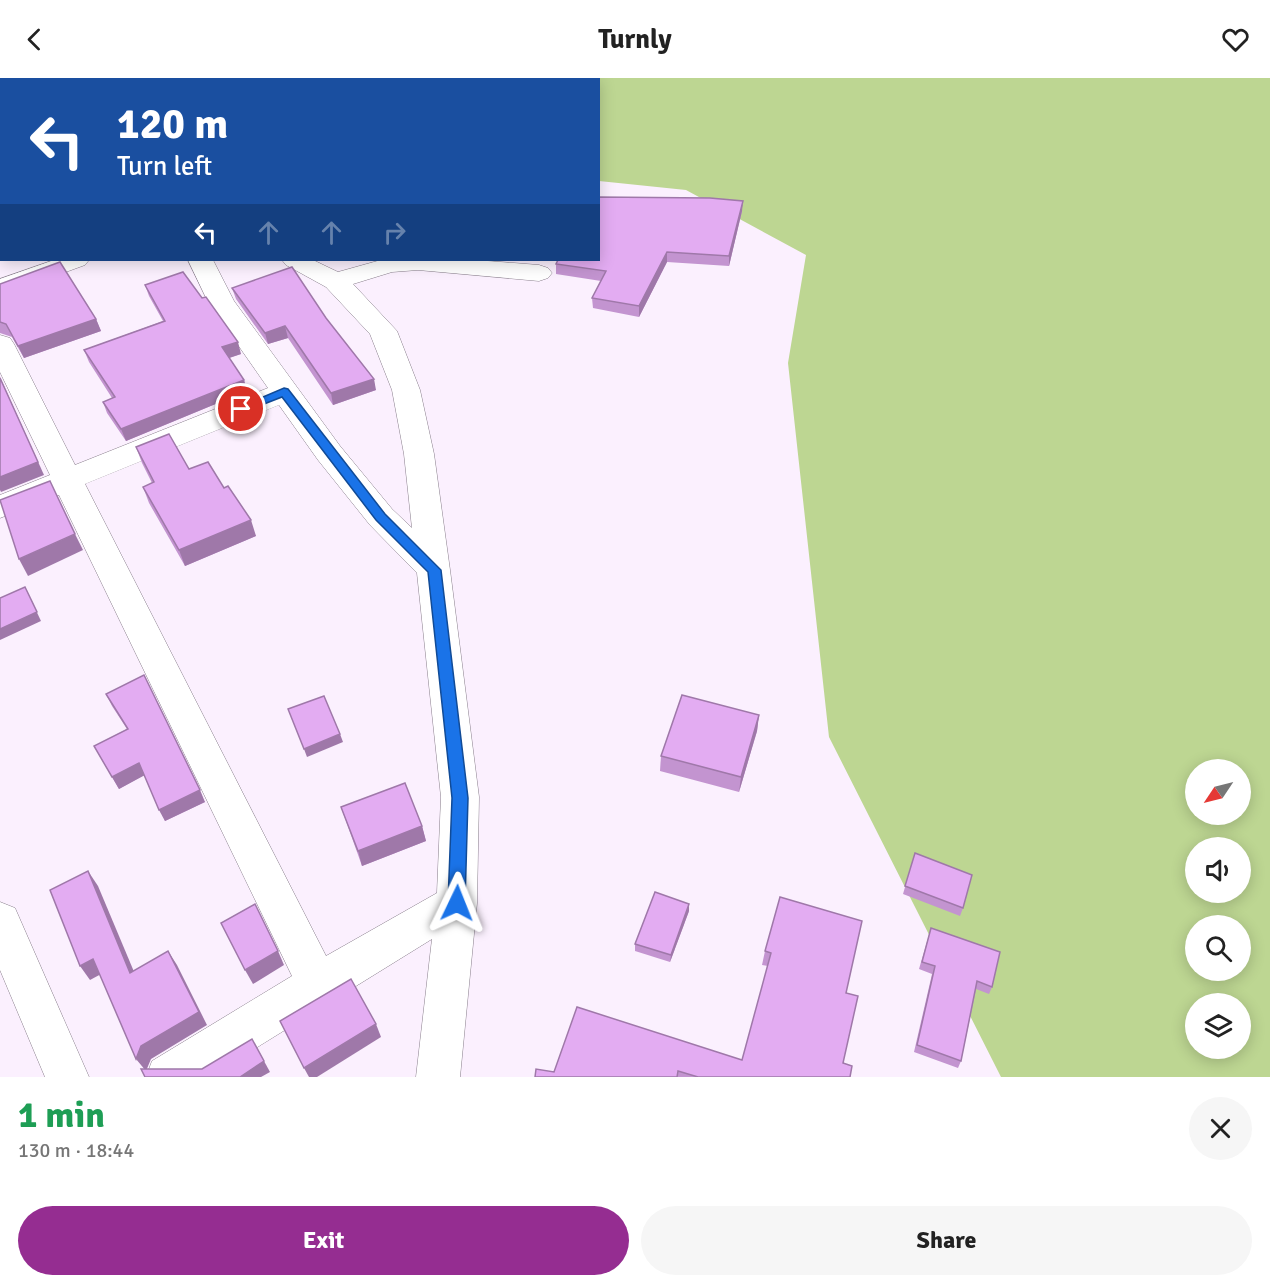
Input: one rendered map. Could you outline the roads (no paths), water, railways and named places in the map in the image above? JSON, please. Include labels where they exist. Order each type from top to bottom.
[{"type":"street","points":[[0,288],[73,261]]},
{"type":"street","points":[[201,261],[221,302],[284,392],[381,517],[434,570]]},
{"type":"street","points":[[297,261],[335,281],[383,331],[406,390],[420,454],[460,798],[457,903],[438,1077]]},
{"type":"street","points":[[335,281],[390,265],[418,262],[539,273]]},
{"type":"street","points":[[0,344],[318,984]]},
{"type":"street","points":[[0,507],[284,392]]},
{"type":"street","points":[[168,1077],[318,984],[457,903]]},
{"type":"street","points":[[0,921],[67,1077]]}]
